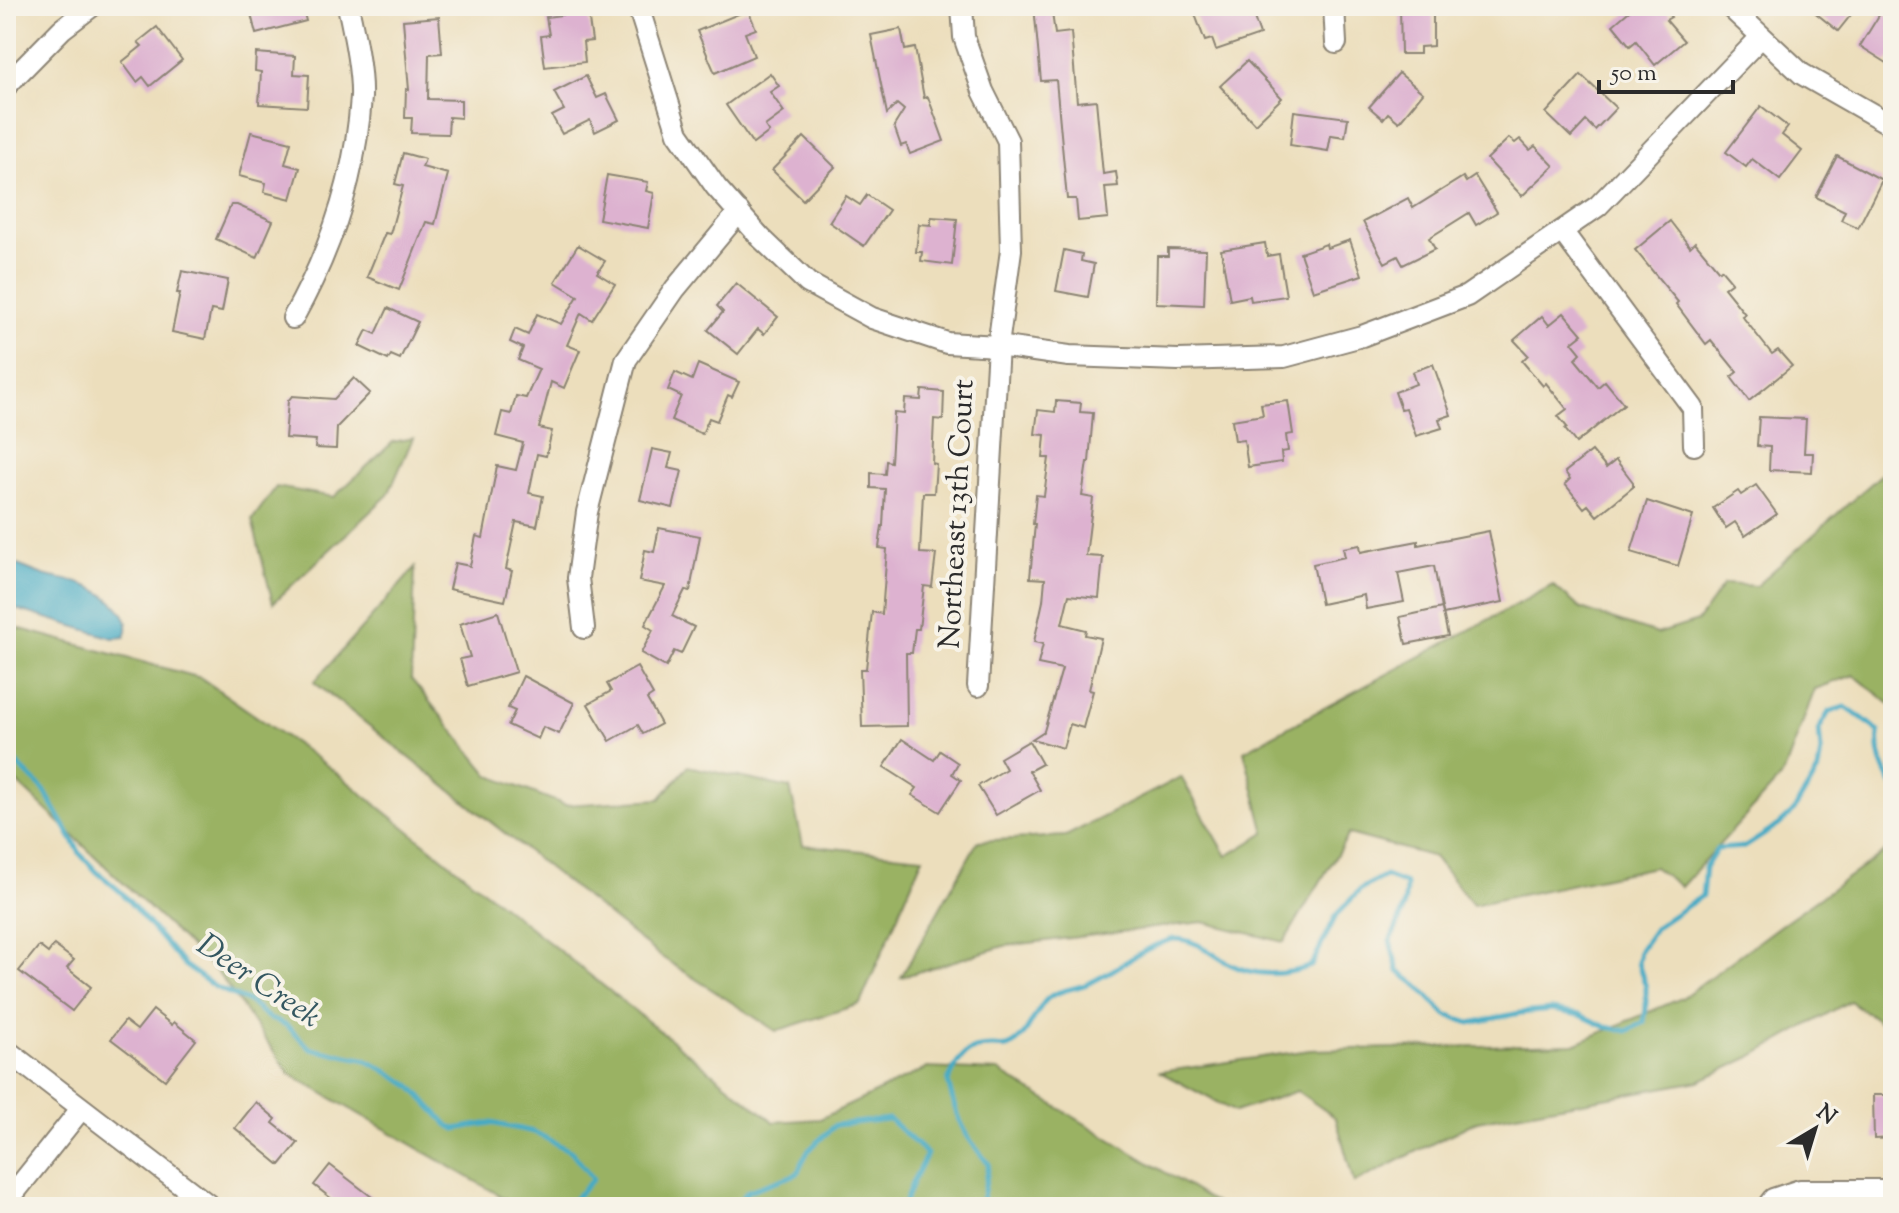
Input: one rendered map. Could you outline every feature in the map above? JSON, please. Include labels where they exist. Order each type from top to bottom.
[{"type":"street","points":[[6,86],[62,29],[92,6]]},
{"type":"street","points":[[293,318],[309,289],[342,207],[354,149],[361,94],[348,6]]},
{"type":"street","points":[[638,6],[678,133],[716,187],[761,238],[808,283],[872,318],[947,343],[998,346],[1069,356],[1178,360],[1284,357],[1362,336],[1467,296],[1598,206],[1761,37]]},
{"type":"street","name":"Northeast 13th Court","points":[[962,6],[964,37],[983,91],[1008,141],[1011,250],[998,346],[978,686]]},
{"type":"street","points":[[1334,6],[1336,43]]},
{"type":"street","points":[[1729,6],[1802,74],[1893,126]]},
{"type":"street","points":[[584,628],[578,578],[587,512],[626,360],[675,289],[739,212]]},
{"type":"street","points":[[1562,231],[1693,408],[1694,445]]},
{"type":"street","points":[[6,1050],[211,1207]]},
{"type":"street","points":[[6,1203],[81,1109]]},
{"type":"street","points":[[1767,1207],[1773,1199],[1800,1190],[1893,1190]]},
{"type":"green space","points":[[413,438],[388,495],[273,603],[252,520],[276,487],[334,497],[393,442]]},
{"type":"green space","points":[[1893,464],[1893,707],[1854,675],[1815,689],[1783,775],[1681,887],[1654,867],[1473,905],[1434,857],[1349,834],[1284,942],[1203,922],[1004,946],[901,977],[978,841],[1066,836],[1181,777],[1227,856],[1265,833],[1244,751],[1553,585],[1581,609],[1657,634],[1698,621],[1724,584],[1756,586]]},
{"type":"green space","points":[[415,568],[411,679],[490,776],[565,805],[660,799],[688,766],[790,788],[803,845],[923,857],[860,1004],[776,1031],[660,956],[314,682]]},
{"type":"green space","points":[[6,625],[201,678],[329,767],[774,1122],[820,1119],[927,1068],[998,1071],[1222,1207],[512,1207],[506,1199],[290,1074],[218,973],[6,772]]},
{"type":"green space","points":[[1893,846],[1893,1031],[1850,1001],[1753,1056],[1699,1081],[1477,1121],[1354,1183],[1336,1118],[1297,1091],[1235,1112],[1160,1072],[1310,1050],[1574,1044],[1682,998]]},
{"type":"water","points":[[6,561],[100,592],[122,612],[127,628],[125,637],[113,638],[6,606]]},
{"type":"building","points":[[249,6],[302,6],[306,21],[256,34]]},
{"type":"building","points":[[560,6],[587,6],[592,41],[583,42],[585,62],[545,67],[541,36],[549,35],[546,17],[562,15]]},
{"type":"building","points":[[1034,6],[1051,6],[1055,34],[1071,32],[1077,102],[1096,100],[1103,174],[1116,172],[1118,186],[1105,187],[1108,218],[1078,221],[1076,199],[1067,199],[1056,80],[1041,81]]},
{"type":"building","points":[[1201,6],[1250,6],[1260,35],[1216,50],[1212,39],[1205,41],[1193,9]]},
{"type":"building","points":[[1400,6],[1433,6],[1433,46],[1420,47],[1420,54],[1401,54]]},
{"type":"building","points":[[1635,6],[1662,6],[1671,17],[1666,20],[1684,41],[1655,65],[1636,41],[1630,46],[1613,25]]},
{"type":"building","points":[[1807,6],[1858,6],[1838,31]]},
{"type":"building","points":[[748,10],[756,29],[745,33],[754,56],[715,73],[697,31]]},
{"type":"building","points":[[1881,12],[1893,19],[1893,54],[1887,63],[1860,46]]},
{"type":"building","points":[[439,17],[442,53],[429,54],[428,99],[461,100],[461,118],[449,117],[448,134],[411,133],[412,118],[405,118],[406,89],[409,90],[403,20]]},
{"type":"building","points":[[157,27],[182,60],[150,86],[143,77],[137,82],[122,62],[142,46],[138,42]]},
{"type":"building","points":[[901,29],[905,50],[915,48],[924,98],[928,97],[944,141],[910,154],[906,144],[901,146],[894,126],[904,110],[897,104],[887,114],[871,35]]},
{"type":"building","points":[[256,53],[295,56],[294,74],[309,75],[307,107],[259,104],[261,72],[255,71]]},
{"type":"building","points":[[1247,61],[1282,98],[1255,124],[1220,86]]},
{"type":"building","points":[[770,73],[779,86],[770,92],[784,112],[765,126],[769,132],[753,144],[726,105]]},
{"type":"building","points":[[1399,73],[1423,93],[1399,122],[1388,113],[1383,119],[1369,107]]},
{"type":"building","points":[[1581,75],[1616,108],[1595,130],[1586,121],[1571,137],[1546,113]]},
{"type":"building","points":[[586,76],[597,98],[606,94],[619,120],[595,132],[590,120],[562,134],[552,116],[564,110],[554,92]]},
{"type":"building","points":[[1761,106],[1788,127],[1782,135],[1802,151],[1780,180],[1752,159],[1746,167],[1726,152]]},
{"type":"building","points":[[1294,111],[1348,118],[1345,137],[1331,135],[1328,151],[1290,145]]},
{"type":"building","points":[[251,132],[291,142],[285,164],[300,168],[291,199],[264,192],[266,183],[239,176]]},
{"type":"building","points":[[804,137],[835,167],[803,200],[772,170]]},
{"type":"building","points":[[1509,138],[1515,143],[1520,139],[1530,150],[1535,146],[1554,166],[1522,196],[1487,159]]},
{"type":"building","points":[[403,153],[425,159],[422,167],[448,174],[435,224],[426,222],[399,290],[367,277],[385,233],[390,234],[403,186],[395,184]]},
{"type":"building","points":[[1837,156],[1882,180],[1858,228],[1841,220],[1845,211],[1816,197]]},
{"type":"building","points":[[607,175],[648,182],[646,191],[654,193],[648,228],[599,219]]},
{"type":"building","points":[[1475,176],[1497,212],[1476,225],[1469,213],[1429,238],[1435,249],[1403,265],[1398,256],[1385,263],[1363,222],[1408,198],[1413,208],[1463,177],[1466,182]]},
{"type":"building","points":[[867,195],[889,210],[864,246],[829,222],[846,196],[860,205]]},
{"type":"building","points":[[231,205],[273,221],[257,258],[216,239]]},
{"type":"building","points":[[931,217],[957,219],[952,265],[921,261],[922,252],[916,252],[919,224],[931,225]]},
{"type":"building","points":[[1670,221],[1690,247],[1695,242],[1732,282],[1724,288],[1745,314],[1742,316],[1772,354],[1778,350],[1792,366],[1749,401],[1731,377],[1737,372],[1711,340],[1706,344],[1676,304],[1678,302],[1635,250]]},
{"type":"building","points":[[1350,240],[1362,275],[1313,291],[1300,253]]},
{"type":"building","points":[[1265,243],[1267,256],[1279,254],[1286,296],[1251,301],[1250,296],[1230,300],[1221,250]]},
{"type":"building","points":[[578,245],[605,261],[597,273],[615,284],[592,320],[581,313],[567,345],[580,350],[564,388],[551,382],[539,428],[552,431],[546,456],[537,454],[529,493],[543,496],[537,526],[516,522],[506,569],[512,571],[505,601],[449,589],[455,563],[470,566],[476,536],[483,538],[497,466],[516,470],[523,443],[496,436],[502,412],[511,414],[516,396],[526,398],[539,369],[518,360],[523,348],[510,342],[515,329],[528,335],[537,314],[561,324],[578,296],[555,282]]},
{"type":"building","points":[[1168,249],[1206,250],[1204,305],[1156,303],[1157,256],[1168,256]]},
{"type":"building","points":[[1064,250],[1082,254],[1081,261],[1094,264],[1088,297],[1056,291]]},
{"type":"building","points":[[182,271],[228,280],[222,312],[211,310],[205,339],[172,332]]},
{"type":"building","points":[[736,283],[778,317],[764,334],[758,329],[738,354],[708,330],[723,312],[717,306]]},
{"type":"building","points":[[388,308],[418,322],[400,359],[391,355],[388,360],[359,346],[367,330],[376,334]]},
{"type":"building","points":[[1564,313],[1582,334],[1572,342],[1581,353],[1575,359],[1598,387],[1605,381],[1624,404],[1576,443],[1558,416],[1567,409],[1546,383],[1543,386],[1522,361],[1528,355],[1514,340],[1542,316],[1549,325]]},
{"type":"building","points":[[698,364],[739,382],[732,397],[728,395],[717,421],[709,418],[702,434],[671,420],[681,396],[668,390],[675,372],[692,380]]},
{"type":"building","points":[[1433,364],[1451,415],[1439,419],[1442,428],[1416,436],[1406,408],[1401,409],[1395,392],[1416,384],[1412,372]]},
{"type":"building","points":[[354,378],[370,393],[337,427],[336,449],[315,448],[316,440],[285,438],[288,401],[292,396],[334,399]]},
{"type":"building","points":[[922,390],[944,392],[943,420],[934,419],[934,493],[923,493],[920,553],[936,554],[932,587],[924,586],[919,629],[915,629],[912,653],[906,653],[907,726],[862,727],[860,669],[866,669],[872,612],[882,614],[887,549],[879,548],[885,489],[871,488],[871,473],[885,474],[886,461],[891,462],[894,413],[904,414],[905,399],[921,400]]},
{"type":"building","points":[[1056,401],[1081,403],[1080,412],[1093,413],[1089,462],[1082,496],[1093,498],[1086,556],[1103,557],[1099,598],[1069,595],[1062,624],[1086,630],[1085,635],[1101,638],[1089,690],[1093,691],[1083,728],[1070,724],[1063,748],[1032,739],[1044,731],[1062,669],[1038,664],[1043,644],[1034,642],[1045,579],[1030,578],[1036,495],[1044,496],[1049,458],[1043,458],[1045,435],[1035,434],[1038,410],[1055,412]]},
{"type":"building","points":[[1288,401],[1293,434],[1286,435],[1288,451],[1281,452],[1282,462],[1248,467],[1244,440],[1235,441],[1232,420],[1263,415],[1261,404]]},
{"type":"building","points":[[1759,417],[1806,419],[1804,453],[1813,453],[1812,472],[1769,470],[1770,447],[1757,446]]},
{"type":"building","points":[[652,449],[672,453],[668,468],[682,471],[673,508],[640,500]]},
{"type":"building","points":[[1592,451],[1606,468],[1616,460],[1633,482],[1633,487],[1597,516],[1588,505],[1584,508],[1565,484],[1570,479],[1565,472]]},
{"type":"building","points":[[1756,485],[1777,514],[1745,536],[1735,522],[1726,528],[1713,508],[1738,491],[1741,495]]},
{"type":"building","points":[[1647,501],[1693,516],[1678,566],[1631,552]]},
{"type":"building","points":[[659,528],[700,536],[690,591],[685,590],[672,616],[694,627],[681,654],[674,651],[666,667],[641,653],[653,630],[645,625],[665,586],[639,581],[645,550],[654,552]]},
{"type":"building","points":[[1489,531],[1503,602],[1443,614],[1434,566],[1398,573],[1404,602],[1366,609],[1364,595],[1321,604],[1313,564],[1345,557],[1343,548],[1360,545],[1361,552]]},
{"type":"building","points":[[1442,608],[1448,636],[1406,644],[1400,617]]},
{"type":"building","points":[[498,612],[516,672],[468,686],[460,659],[470,657],[460,624]]},
{"type":"building","points":[[637,667],[653,695],[647,699],[661,724],[643,734],[638,725],[610,741],[588,704],[611,691],[607,684]]},
{"type":"building","points":[[523,676],[574,703],[559,734],[543,727],[538,739],[508,725],[515,711],[508,708]]},
{"type":"building","points":[[902,739],[934,760],[940,751],[958,763],[952,774],[961,780],[940,812],[912,795],[917,788],[884,767]]},
{"type":"building","points":[[1029,741],[1042,764],[1029,771],[1040,790],[996,815],[978,786],[1006,769],[1000,758]]},
{"type":"building","points":[[54,945],[74,960],[67,968],[91,987],[72,1011],[19,971],[39,946],[48,953]]},
{"type":"building","points":[[153,1010],[196,1040],[165,1080],[111,1039],[125,1021],[137,1030]]},
{"type":"building","points":[[1873,1095],[1893,1095],[1893,1138],[1874,1139]]},
{"type":"building","points":[[256,1102],[276,1119],[273,1123],[298,1143],[280,1165],[235,1128]]},
{"type":"building","points":[[330,1165],[385,1207],[342,1207],[314,1185]]},
{"type":"waterway","name":"Deer Creek","points":[[981,1207],[989,1164],[962,1126],[948,1081],[960,1060],[974,1049],[1010,1046],[1026,1031],[1051,996],[1087,984],[1151,947],[1181,939],[1238,968],[1258,973],[1280,973],[1311,966],[1337,914],[1362,888],[1385,876],[1406,884],[1402,913],[1390,941],[1398,971],[1417,985],[1446,1015],[1470,1023],[1552,1010],[1580,1015],[1606,1027],[1627,1031],[1644,1022],[1646,987],[1638,963],[1640,950],[1656,927],[1702,896],[1705,868],[1717,849],[1745,847],[1793,812],[1818,771],[1821,751],[1819,729],[1829,712],[1845,707],[1879,732],[1881,760],[1893,786]]},
{"type":"waterway","name":"Deer Creek","points":[[6,753],[44,790],[81,855],[121,892],[184,965],[215,987],[249,1002],[270,1019],[286,1025],[311,1049],[363,1059],[383,1069],[411,1086],[455,1129],[491,1123],[534,1132],[572,1152],[593,1179],[571,1202],[571,1207]]},
{"type":"waterway","name":"Deer Creek","points":[[734,1207],[748,1191],[797,1174],[808,1151],[835,1125],[889,1119],[927,1154],[903,1207]]}]
